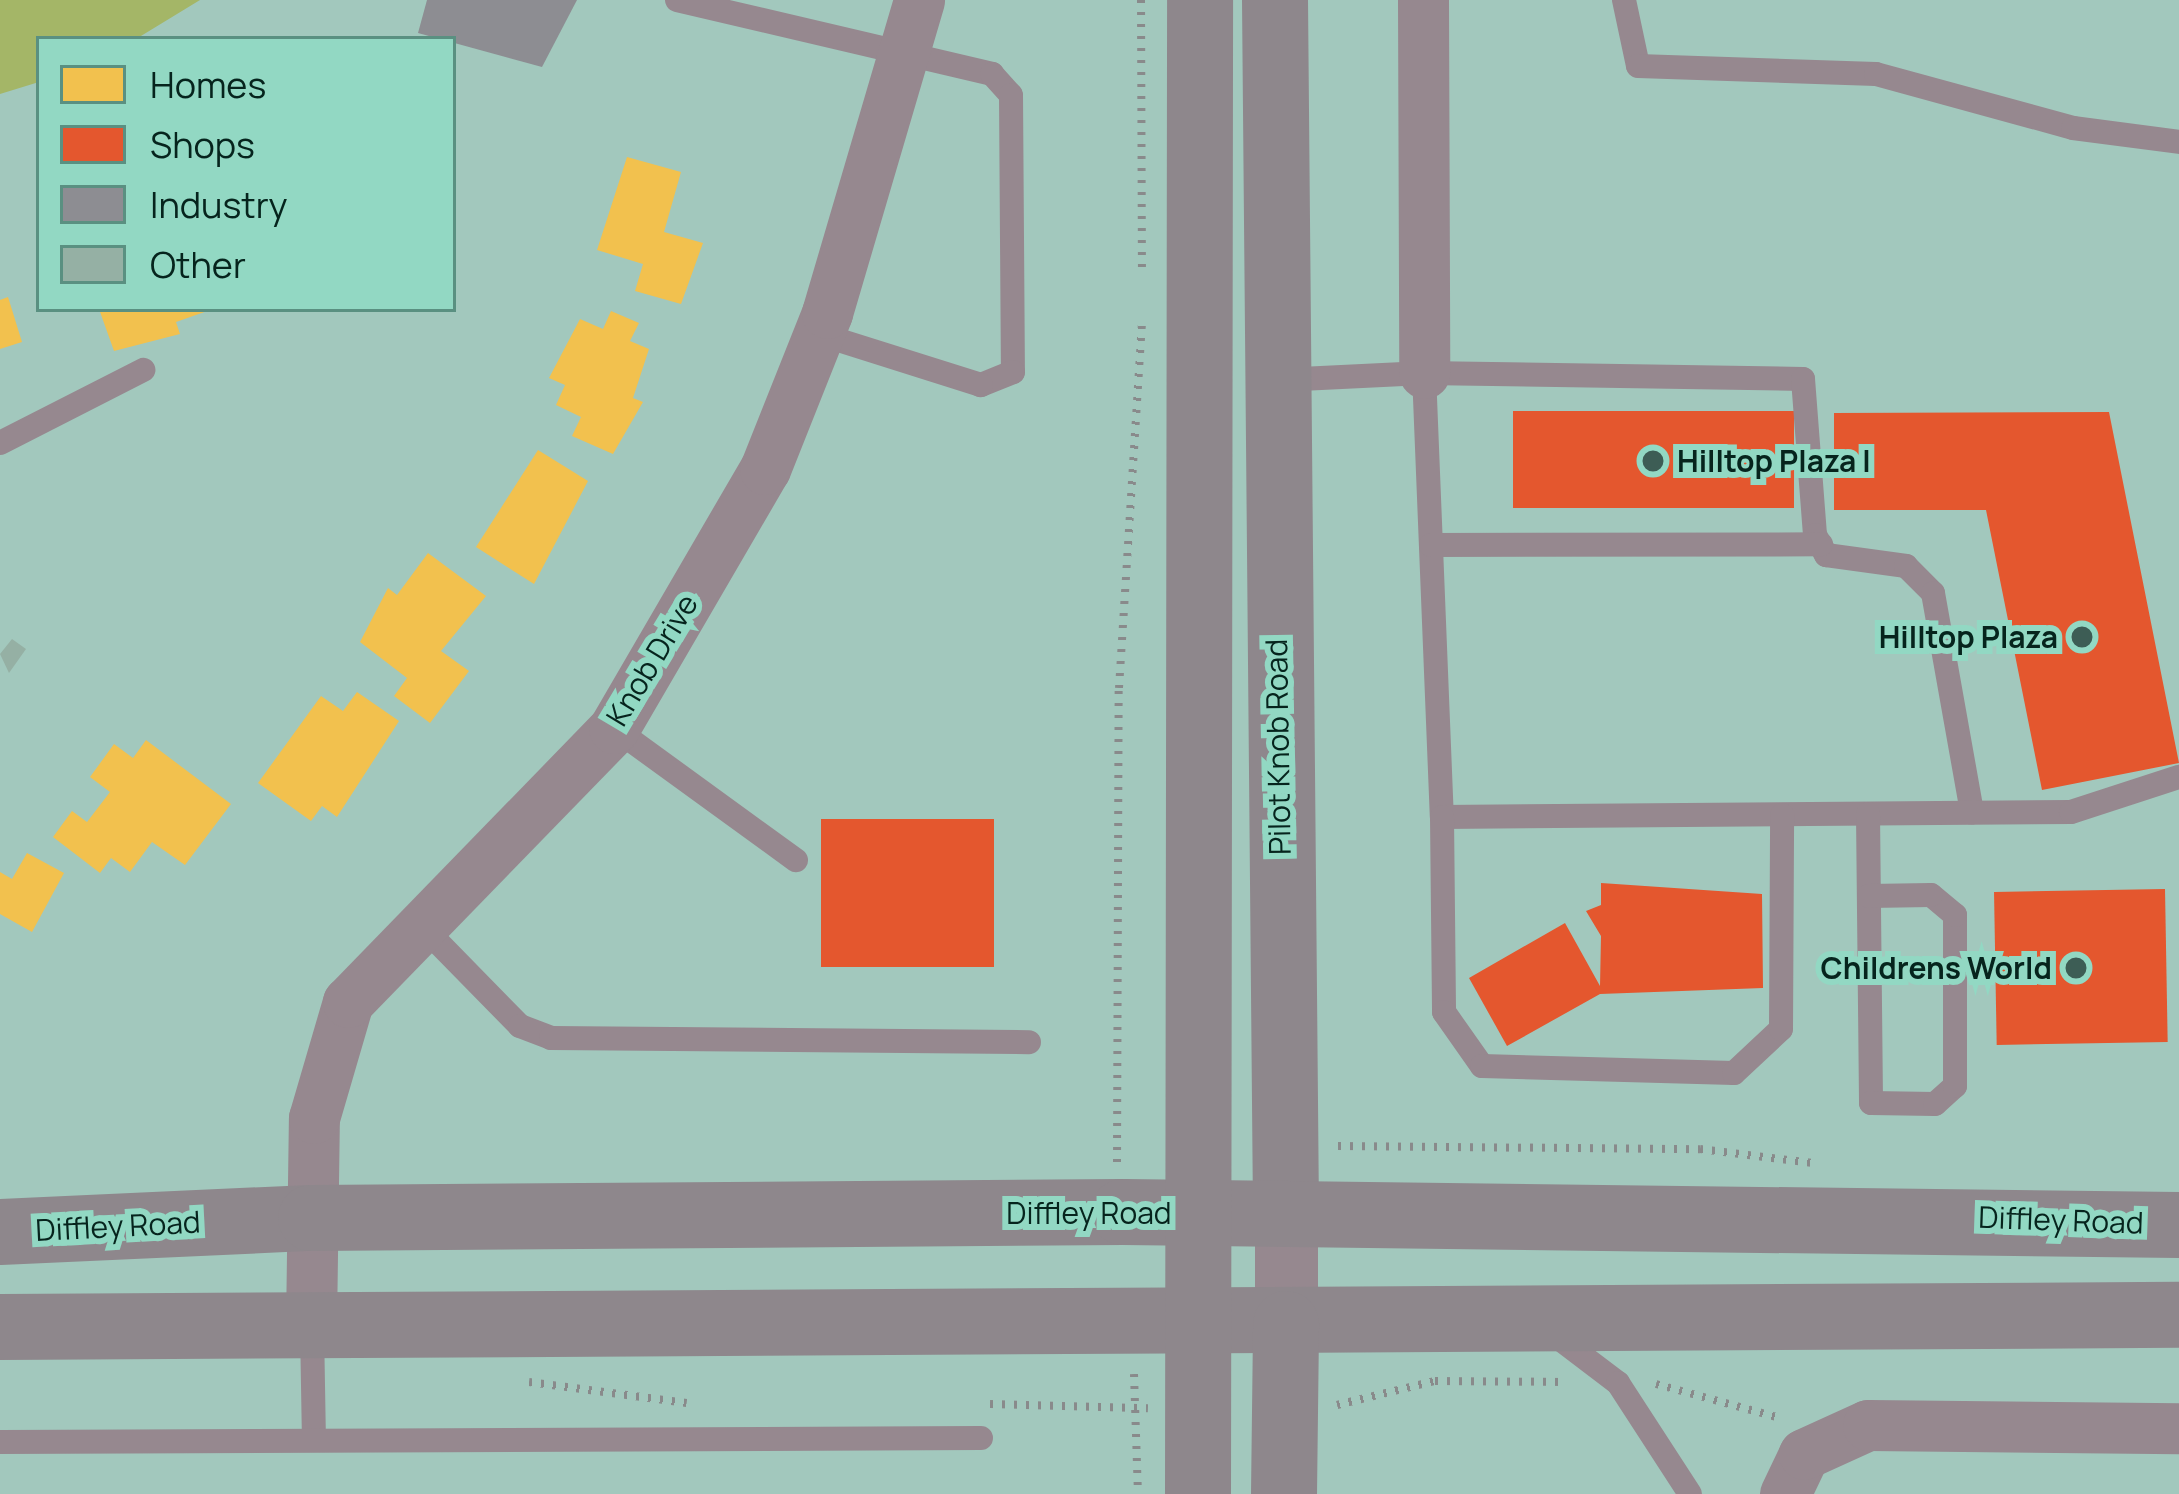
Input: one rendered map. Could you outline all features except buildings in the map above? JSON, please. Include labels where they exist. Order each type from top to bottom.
[{"type":"main road","points":[[1198,1494],[1166,1408],[1198,1324],[1200,0]]},
{"type":"main road","name":"Pilot Knob Road","points":[[1275,0],[1272,380],[1286,1212]]},
{"type":"main road","name":"Diffley Road","points":[[0,1232],[311,1218],[1123,1212],[2179,1226]]},
{"type":"main road","points":[[0,1328],[2179,1316]]},
{"type":"main road","name":"Pilot Knob Road","points":[[1284,1494],[1286,1324]]},
{"type":"street","name":"Knob Drive","points":[[311,1326],[314,1118],[348,1002],[614,728],[765,469],[819,334],[919,0]]},
{"type":"street","points":[[1423,0],[1424,374]]},
{"type":"street","name":"Pilot Knob Road","points":[[1286,1212],[1286,1324]]},
{"type":"street","points":[[1785,1494],[1804,1454],[1834,1433],[2179,1427]]},
{"type":"lane","points":[[677,0],[901,59],[992,74],[1011,95],[1013,372],[982,385],[819,334]]},
{"type":"lane","points":[[1624,0],[1638,66],[1876,74],[2073,128],[2179,142]]},
{"type":"lane","points":[[0,443],[143,370]]},
{"type":"lane","points":[[1272,380],[1424,374],[1790,373],[1811,392],[1821,544]]},
{"type":"lane","points":[[1424,374],[1442,817],[1444,1012],[1482,1066],[1734,1072],[1781,1029],[1782,814]]},
{"type":"lane","points":[[1431,545],[1821,544],[1845,563],[1906,566],[1933,593],[1972,813]]},
{"type":"lane","points":[[614,728],[796,860]]},
{"type":"lane","points":[[1442,817],[2071,812],[2179,778]]},
{"type":"lane","points":[[1868,814],[1870,1103],[1935,1104],[1955,1086],[1955,915],[1931,895],[1869,896]]},
{"type":"lane","points":[[421,925],[520,1025],[551,1038],[1029,1042]]},
{"type":"lane","points":[[1496,1322],[1558,1337],[1618,1383],[1690,1494]]},
{"type":"lane","points":[[311,1326],[314,1441]]},
{"type":"lane","points":[[0,1442],[982,1438]]},
{"type":"path","points":[[1123,1212],[1119,688],[1142,320],[1141,0]]},
{"type":"path","points":[[1132,1324],[1166,1408],[1138,1494]]},
{"type":"path","points":[[1285,1405],[1354,1405],[1436,1381],[1664,1384],[1834,1433]]},
{"type":"path","points":[[511,1382],[716,1405]]},
{"type":"path","points":[[964,1405],[1166,1408]]},
{"type":"shaded area","points":[[0,0],[200,0],[141,36],[36,36],[36,83],[0,94]]},
{"type":"place","name":"Hilltop Plaza I","points":[[1653,461]]},
{"type":"place","name":"Hilltop Plaza","points":[[2082,637]]},
{"type":"place","name":"Childrens World","points":[[2076,968]]}]
